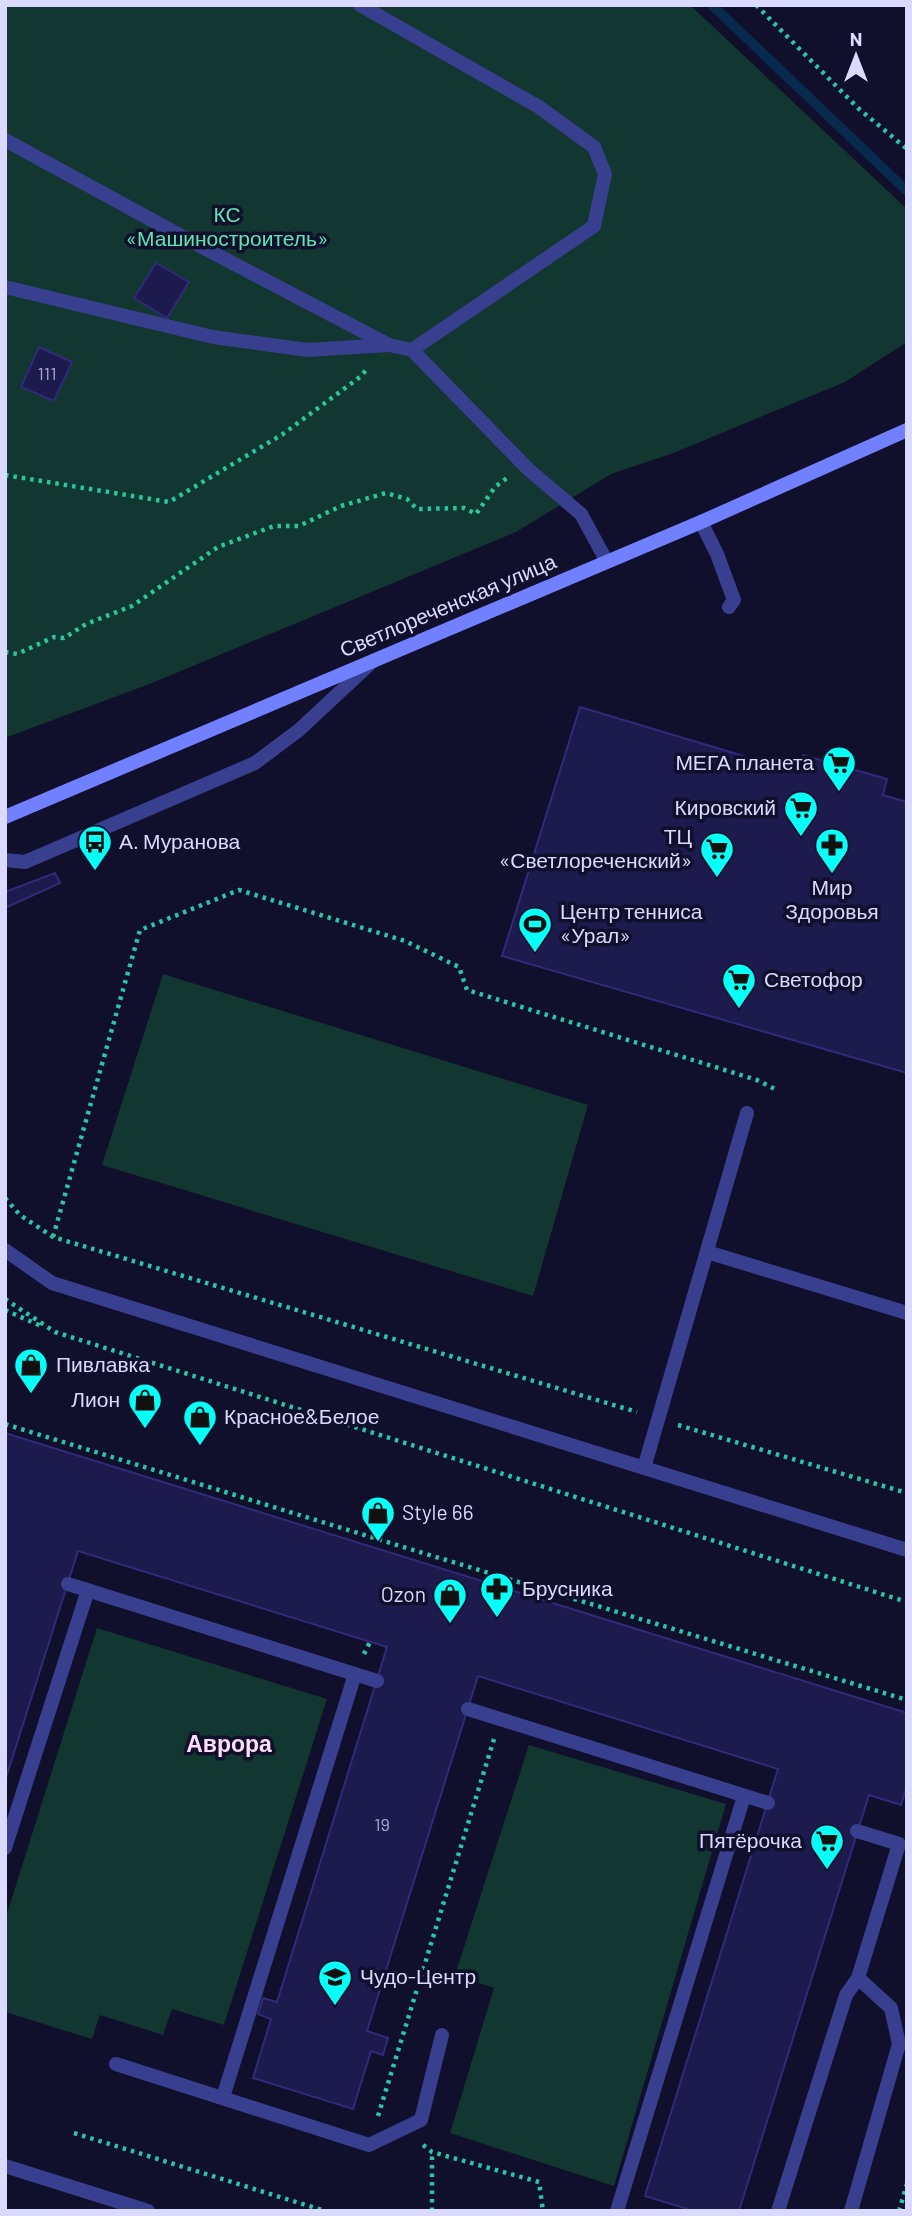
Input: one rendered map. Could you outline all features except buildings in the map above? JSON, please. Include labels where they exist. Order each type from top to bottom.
[{"type":"main road","name":"Светлореченская улица","points":[[5,817],[701,522],[907,430]]},
{"type":"street","points":[[360,5],[539,107],[594,146],[605,174],[594,226],[412,350]]},
{"type":"street","points":[[5,140],[389,345],[412,350],[525,466],[581,514],[606,560]]},
{"type":"street","points":[[5,287],[213,337],[306,350],[389,345]]},
{"type":"street","points":[[701,522],[717,554],[734,600],[729,607]]},
{"type":"street","points":[[5,860],[25,862],[255,763],[299,730],[373,661]]},
{"type":"street","points":[[644,1468],[747,1113]]},
{"type":"street","points":[[5,1250],[52,1283],[907,1550]]},
{"type":"street","points":[[707,1252],[907,1313]]},
{"type":"street","points":[[68,1584],[377,1681]]},
{"type":"street","points":[[5,1848],[88,1590]]},
{"type":"street","points":[[223,2097],[355,1674]]},
{"type":"street","points":[[468,1709],[768,1803]]},
{"type":"street","points":[[617,2211],[744,1796]]},
{"type":"street","points":[[779,2211],[846,1995],[858,1978],[899,1844],[857,1831]]},
{"type":"street","points":[[851,2211],[900,2044],[891,2008],[858,1978]]},
{"type":"street","points":[[116,2064],[369,2145],[421,2120],[442,2035]]},
{"type":"street","points":[[5,2166],[148,2211]]},
{"type":"path","points":[[756,5],[858,108],[907,149]]},
{"type":"path","points":[[5,475],[169,502],[283,433],[360,377],[389,345]]},
{"type":"path","points":[[5,652],[17,653],[54,637],[64,638],[86,624],[132,606],[218,547],[274,526],[299,526],[341,506],[386,494],[407,499],[417,509],[464,508],[477,514],[495,487],[525,466]]},
{"type":"path","points":[[53,1237],[140,930],[239,890],[405,940],[459,967],[467,990],[757,1080],[777,1090]]},
{"type":"path","points":[[5,1198],[20,1215],[53,1237],[907,1493]]},
{"type":"path","points":[[5,1299],[55,1332]]},
{"type":"path","points":[[5,1310],[55,1332],[907,1602]]},
{"type":"path","points":[[5,1424],[907,1700]]},
{"type":"path","points":[[398,1555],[400,1546]]},
{"type":"path","points":[[369,2145],[501,1719]]},
{"type":"path","points":[[404,2128],[432,2152],[539,2182],[543,2211]]},
{"type":"path","points":[[74,2133],[325,2211]]},
{"type":"path","points":[[432,2152],[432,2211]]},
{"type":"path","points":[[899,2211],[907,2184]]},
{"type":"green space","name":"КС «Машиностроитель»","points":[[5,5],[690,5],[907,209],[907,342],[845,382],[671,454],[611,474],[516,532],[152,683],[5,738]]},
{"type":"green space","points":[[163,974],[588,1105],[533,1296],[102,1165]]},
{"type":"green space","points":[[97,1628],[327,1699],[224,2025],[172,2009],[163,2035],[100,2015],[92,2039],[5,2012],[5,1920]]},
{"type":"green space","points":[[529,1745],[726,1804],[614,2186],[450,2133],[494,1988],[455,1975]]},
{"type":"waterway","points":[[712,5],[907,191]]},
{"type":"place","name":"МЕГА планета","points":[[839,793]]},
{"type":"place","name":"Кировский","points":[[801,838]]},
{"type":"place","name":"А. Муранова","points":[[95,872]]},
{"type":"place","name":"Мир Здоровья","points":[[832,875]]},
{"type":"place","name":"ТЦ «Светлореченский»","points":[[717,879]]},
{"type":"place","name":"Центр тенниса «Урал»","points":[[535,954]]},
{"type":"place","name":"Светофор","points":[[739,1010]]},
{"type":"place","name":"Пивлавка","points":[[31,1395]]},
{"type":"place","name":"Лион","points":[[145,1430]]},
{"type":"place","name":"Красное&Белое","points":[[200,1447]]},
{"type":"place","name":"Style 66","points":[[378,1543]]},
{"type":"place","name":"Брусника","points":[[497,1619]]},
{"type":"place","name":"Ozon","points":[[450,1625]]},
{"type":"place","name":"Пятёрочка","points":[[827,1871]]},
{"type":"place","name":"Чудо-Центр","points":[[335,2007]]},
{"type":"district","name":"Аврора","points":[[229,1744]]}]
